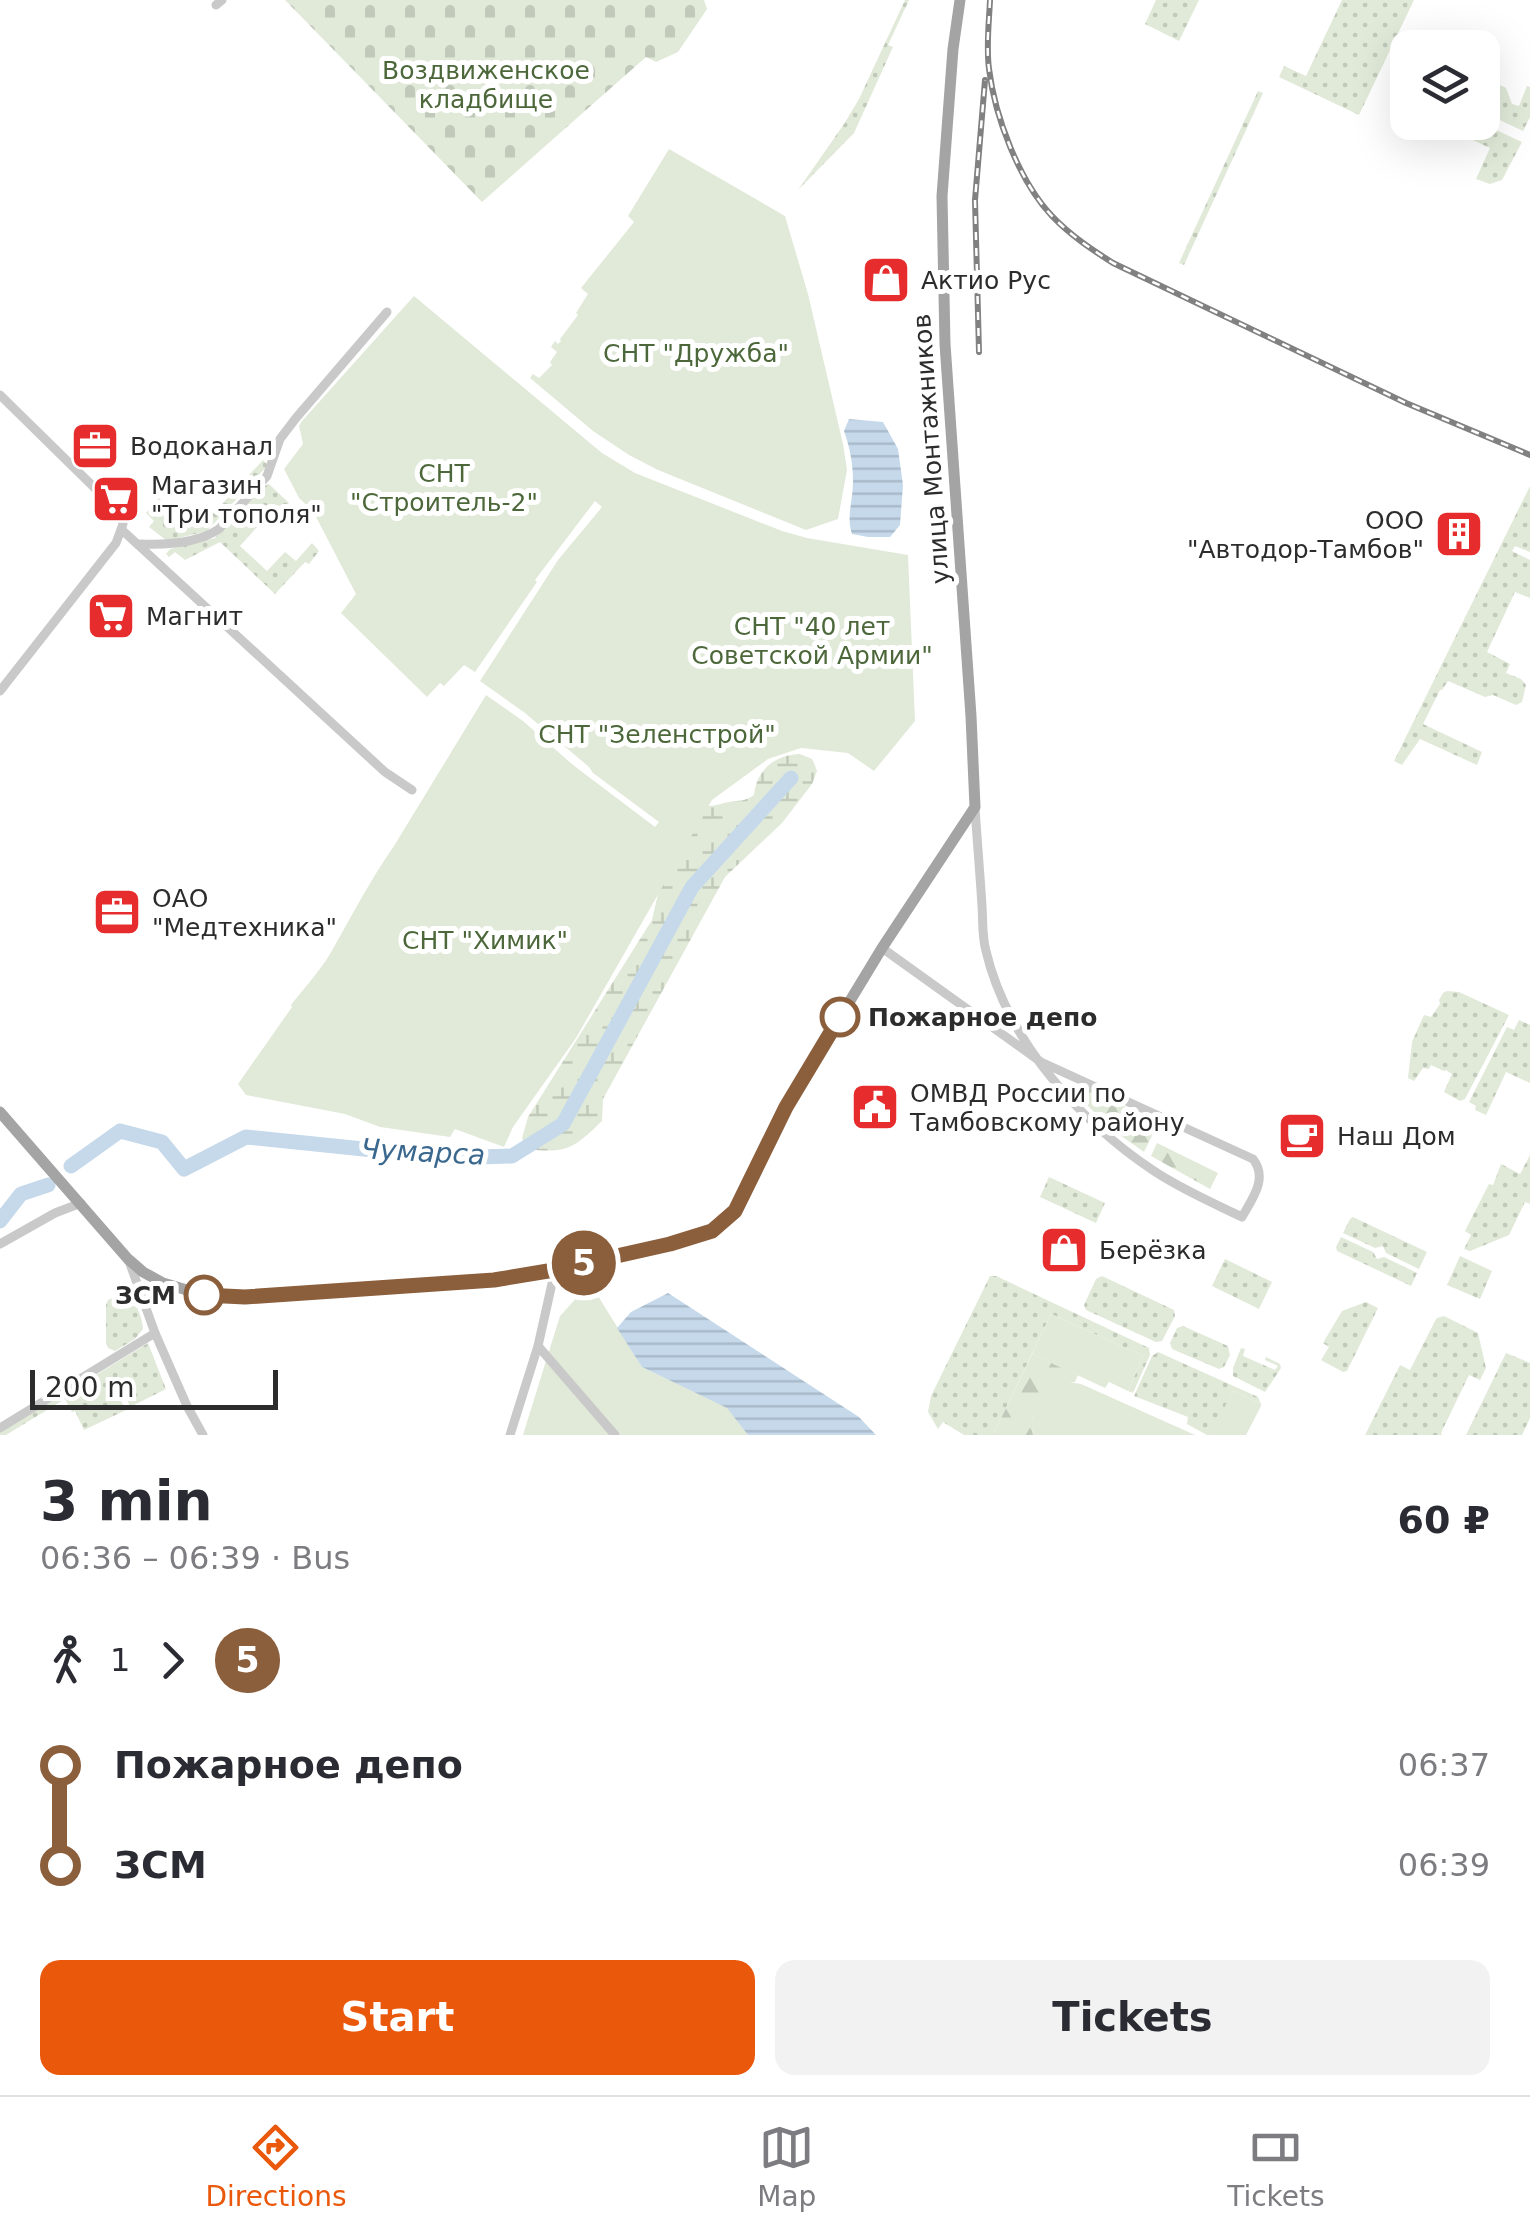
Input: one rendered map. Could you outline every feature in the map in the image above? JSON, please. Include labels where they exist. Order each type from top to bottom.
[{"type":"main road","name":"улица Монтажников","points":[[960,0],[942,196],[945,344],[975,807]]},
{"type":"main road","points":[[0,1112],[128,1259],[163,1283],[204,1295],[234,1298],[494,1280],[670,1244],[712,1231],[735,1211],[786,1107],[882,948],[975,807]]},
{"type":"street","points":[[139,544],[172,544],[209,535],[218,528],[268,476],[280,440],[387,312]]},
{"type":"street","points":[[0,395],[116,509],[122,520],[116,543],[0,691]]},
{"type":"street","points":[[122,530],[373,761],[412,790]]},
{"type":"street","name":"улица Монтажников","points":[[975,807],[986,953],[1013,1024],[1040,1062],[1090,1120],[1122,1148],[1157,1174],[1242,1216],[1259,1182],[1259,1168],[1253,1158],[1040,1062]]},
{"type":"street","points":[[882,948],[1040,1062]]},
{"type":"street","points":[[0,1244],[54,1213],[81,1203]]},
{"type":"street","points":[[128,1259],[156,1334],[203,1435]]},
{"type":"street","points":[[510,1435],[538,1346],[554,1270]]},
{"type":"street","points":[[0,1428],[156,1334]]},
{"type":"street","points":[[538,1346],[615,1435]]},
{"type":"green space","name":"Воздвиженское кладбище","points":[[285,0],[704,0],[707,9],[678,52],[656,62],[646,57],[482,202]]},
{"type":"green space","points":[[905,0],[909,0],[888,45],[893,47],[854,133],[798,190],[859,99]]},
{"type":"green space","points":[[1156,0],[1199,0],[1179,41],[1145,24]]},
{"type":"green space","points":[[1342,0],[1414,0],[1400,30],[1390,30],[1390,50],[1359,115],[1279,77],[1284,66],[1306,76]]},
{"type":"green space","points":[[1500,85],[1506,88],[1512,104],[1519,106],[1527,86],[1530,87],[1530,117],[1523,131],[1500,120]]},
{"type":"green space","points":[[1258,91],[1263,93],[1184,265],[1179,263]]},
{"type":"green space","points":[[1500,132],[1522,142],[1502,180],[1490,184],[1476,179],[1490,148],[1473,140],[1500,140]]},
{"type":"green space","name":"СНТ \"Дружба\"","points":[[669,149],[785,216],[808,294],[843,444],[847,470],[838,519],[806,530],[658,470],[593,431],[530,378],[533,374],[539,378],[552,365],[557,352],[551,347],[555,341],[561,341],[588,294],[581,288],[634,222],[628,216]]},
{"type":"green space","points":[[414,296],[602,453],[635,473],[782,531],[908,555],[915,721],[874,771],[848,753],[801,748],[768,759],[712,800],[576,1038],[513,1127],[504,1147],[455,1129],[450,1137],[380,1127],[345,1114],[246,1095],[238,1084],[330,954],[486,695],[655,827],[659,822],[480,681],[558,560],[602,507],[595,501],[535,580],[475,672],[464,665],[427,697],[341,613],[356,594],[313,511],[299,498],[284,469],[303,444],[299,426],[302,421]]},
{"type":"green space","points":[[263,460],[268,465],[207,531],[167,541],[149,527],[154,521],[146,513],[159,498],[185,521],[195,511],[206,521]]},
{"type":"green space","points":[[269,484],[289,503],[284,508],[277,505],[240,546],[267,571],[285,552],[296,561],[312,543],[319,551],[275,594],[220,542],[185,560],[175,552],[169,557],[166,554],[170,549],[215,538]]},
{"type":"green space","points":[[1530,486],[1530,552],[1515,546],[1512,551],[1530,560],[1530,598],[1515,592],[1487,652],[1510,664],[1506,673],[1526,685],[1522,702],[1516,705],[1493,695],[1485,697],[1448,681],[1423,724],[1482,752],[1477,765],[1420,739],[1402,765],[1394,761]]},
{"type":"green space","points":[[800,754],[814,763],[817,771],[812,784],[782,823],[725,877],[603,1099],[602,1121],[569,1147],[552,1151],[527,1149],[522,1138],[528,1117],[652,920],[674,824],[694,804],[712,806],[751,797],[769,765]]},
{"type":"green space","points":[[1447,991],[1459,992],[1509,1015],[1465,1099],[1460,1101],[1444,1092],[1452,1074],[1446,1070],[1431,1065],[1429,1069],[1423,1068],[1414,1081],[1408,1078],[1412,1042],[1424,1015],[1431,1017]]},
{"type":"green space","points":[[1519,1020],[1530,1025],[1530,1083],[1506,1072],[1486,1115],[1469,1102],[1507,1027],[1514,1030]]},
{"type":"green space","points":[[1080,1084],[1158,1123],[1144,1152],[1110,1128],[1075,1093]]},
{"type":"green space","points":[[1157,1143],[1218,1173],[1210,1189],[1151,1156]]},
{"type":"green space","points":[[1530,1155],[1530,1204],[1525,1202],[1509,1235],[1470,1251],[1464,1249],[1471,1235],[1465,1231],[1501,1164],[1520,1174]]},
{"type":"green space","points":[[1049,1177],[1105,1203],[1096,1223],[1040,1197]]},
{"type":"green space","points":[[1353,1217],[1427,1252],[1419,1269],[1386,1253],[1383,1246],[1375,1248],[1343,1233]]},
{"type":"green space","points":[[1341,1237],[1373,1252],[1377,1259],[1384,1257],[1417,1273],[1411,1286],[1337,1251]]},
{"type":"green space","points":[[1460,1256],[1492,1271],[1480,1299],[1447,1285]]},
{"type":"green space","points":[[1225,1259],[1272,1282],[1259,1309],[1212,1286]]},
{"type":"green space","points":[[990,1276],[1149,1348],[1150,1355],[1133,1393],[1128,1391],[1143,1356],[1051,1314],[993,1435],[964,1435],[943,1422],[938,1429],[928,1412],[931,1396]]},
{"type":"green space","points":[[1102,1276],[1174,1310],[1175,1316],[1162,1341],[1156,1342],[1086,1310],[1084,1305],[1096,1279]]},
{"type":"green space","points":[[590,1283],[642,1367],[728,1408],[748,1435],[523,1435],[560,1316]]},
{"type":"green space","points":[[119,1295],[129,1298],[136,1307],[143,1329],[115,1351],[106,1342],[106,1305]]},
{"type":"green space","points":[[1366,1302],[1378,1308],[1347,1371],[1343,1372],[1321,1360],[1329,1347],[1323,1343],[1342,1311]]},
{"type":"green space","points":[[1051,1314],[1143,1356],[1128,1391],[1109,1382],[1105,1388],[1032,1354]]},
{"type":"green space","points":[[1444,1316],[1478,1333],[1486,1368],[1480,1380],[1469,1375],[1442,1435],[1365,1435],[1400,1365],[1410,1370],[1435,1321]]},
{"type":"green space","points":[[1183,1326],[1228,1346],[1230,1355],[1224,1367],[1219,1369],[1172,1349],[1170,1343],[1177,1328]]},
{"type":"green space","points":[[148,1343],[166,1389],[130,1407],[124,1391],[117,1394],[126,1410],[84,1430],[65,1399],[0,1435],[81,1384],[84,1389],[83,1383]]},
{"type":"green space","points":[[1241,1348],[1245,1349],[1243,1356],[1275,1370],[1278,1366],[1266,1357],[1280,1364],[1265,1392],[1233,1376]]},
{"type":"green space","points":[[1158,1352],[1258,1397],[1261,1404],[1233,1391],[1212,1434],[1215,1435],[1207,1435],[1187,1424],[1188,1417],[1134,1396],[1152,1356]]},
{"type":"green space","points":[[1506,1353],[1530,1363],[1530,1418],[1522,1435],[1466,1435]]},
{"type":"green space","points":[[1032,1354],[1078,1375],[1075,1382],[1055,1387],[1041,1398],[1033,1414],[1033,1435],[993,1435]]},
{"type":"green space","points":[[1069,1382],[1195,1435],[1033,1435],[1033,1416],[1039,1400],[1051,1388]]},
{"type":"green space","points":[[1233,1391],[1261,1406],[1246,1435],[1215,1435],[1211,1433]]},
{"type":"water","points":[[849,419],[883,422],[898,449],[903,485],[900,525],[890,537],[852,534],[852,469],[844,431]]},
{"type":"water","points":[[668,1293],[859,1417],[876,1435],[748,1435],[727,1408],[642,1367],[617,1328],[631,1312]]},
{"type":"waterway","name":"Чумарса","points":[[71,1166],[120,1131],[162,1142],[184,1169],[246,1137],[451,1158],[512,1156],[563,1124],[692,887],[791,778]]},
{"type":"waterway","name":"Чумарса","points":[[0,1221],[21,1194],[48,1185]]},
{"type":"railway","points":[[990,0],[989,69],[1003,127],[1029,185],[1066,229],[1113,263],[1406,403],[1530,455]]},
{"type":"railway","points":[[979,352],[975,200],[985,80]]},
{"type":"bus line","name":"5","points":[[204,1295],[245,1297],[494,1280],[670,1244],[712,1231],[735,1211],[786,1107],[840,1017]]},
{"type":"place","name":"Актио Рус","points":[[886,280]]},
{"type":"place","name":"Водоканал","points":[[95,446]]},
{"type":"place","name":"Магазин \"Три тополя\"","points":[[116,499]]},
{"type":"place","name":"ООО \"Автодор-Тамбов\"","points":[[1459,534]]},
{"type":"place","name":"Магнит","points":[[111,616]]},
{"type":"place","name":"ОАО \"Медтехника\"","points":[[117,912]]},
{"type":"place","name":"Пожарное депо","points":[[840,1017]]},
{"type":"place","name":"ОМВД России по Тамбовскому району","points":[[875,1107]]},
{"type":"place","name":"Наш Дом","points":[[1302,1136]]},
{"type":"place","name":"Берёзка","points":[[1064,1250]]},
{"type":"place","name":"ЗСМ","points":[[204,1295]]},
{"type":"park label","name":"СНТ \"Строитель-2\"","points":[[444,488]]},
{"type":"park label","name":"СНТ \"40 лет Советской Армии\"","points":[[812,640]]},
{"type":"park label","name":"СНТ \"Зеленстрой\"","points":[[657,734]]},
{"type":"park label","name":"СНТ \"Химик\"","points":[[485,940]]}]
